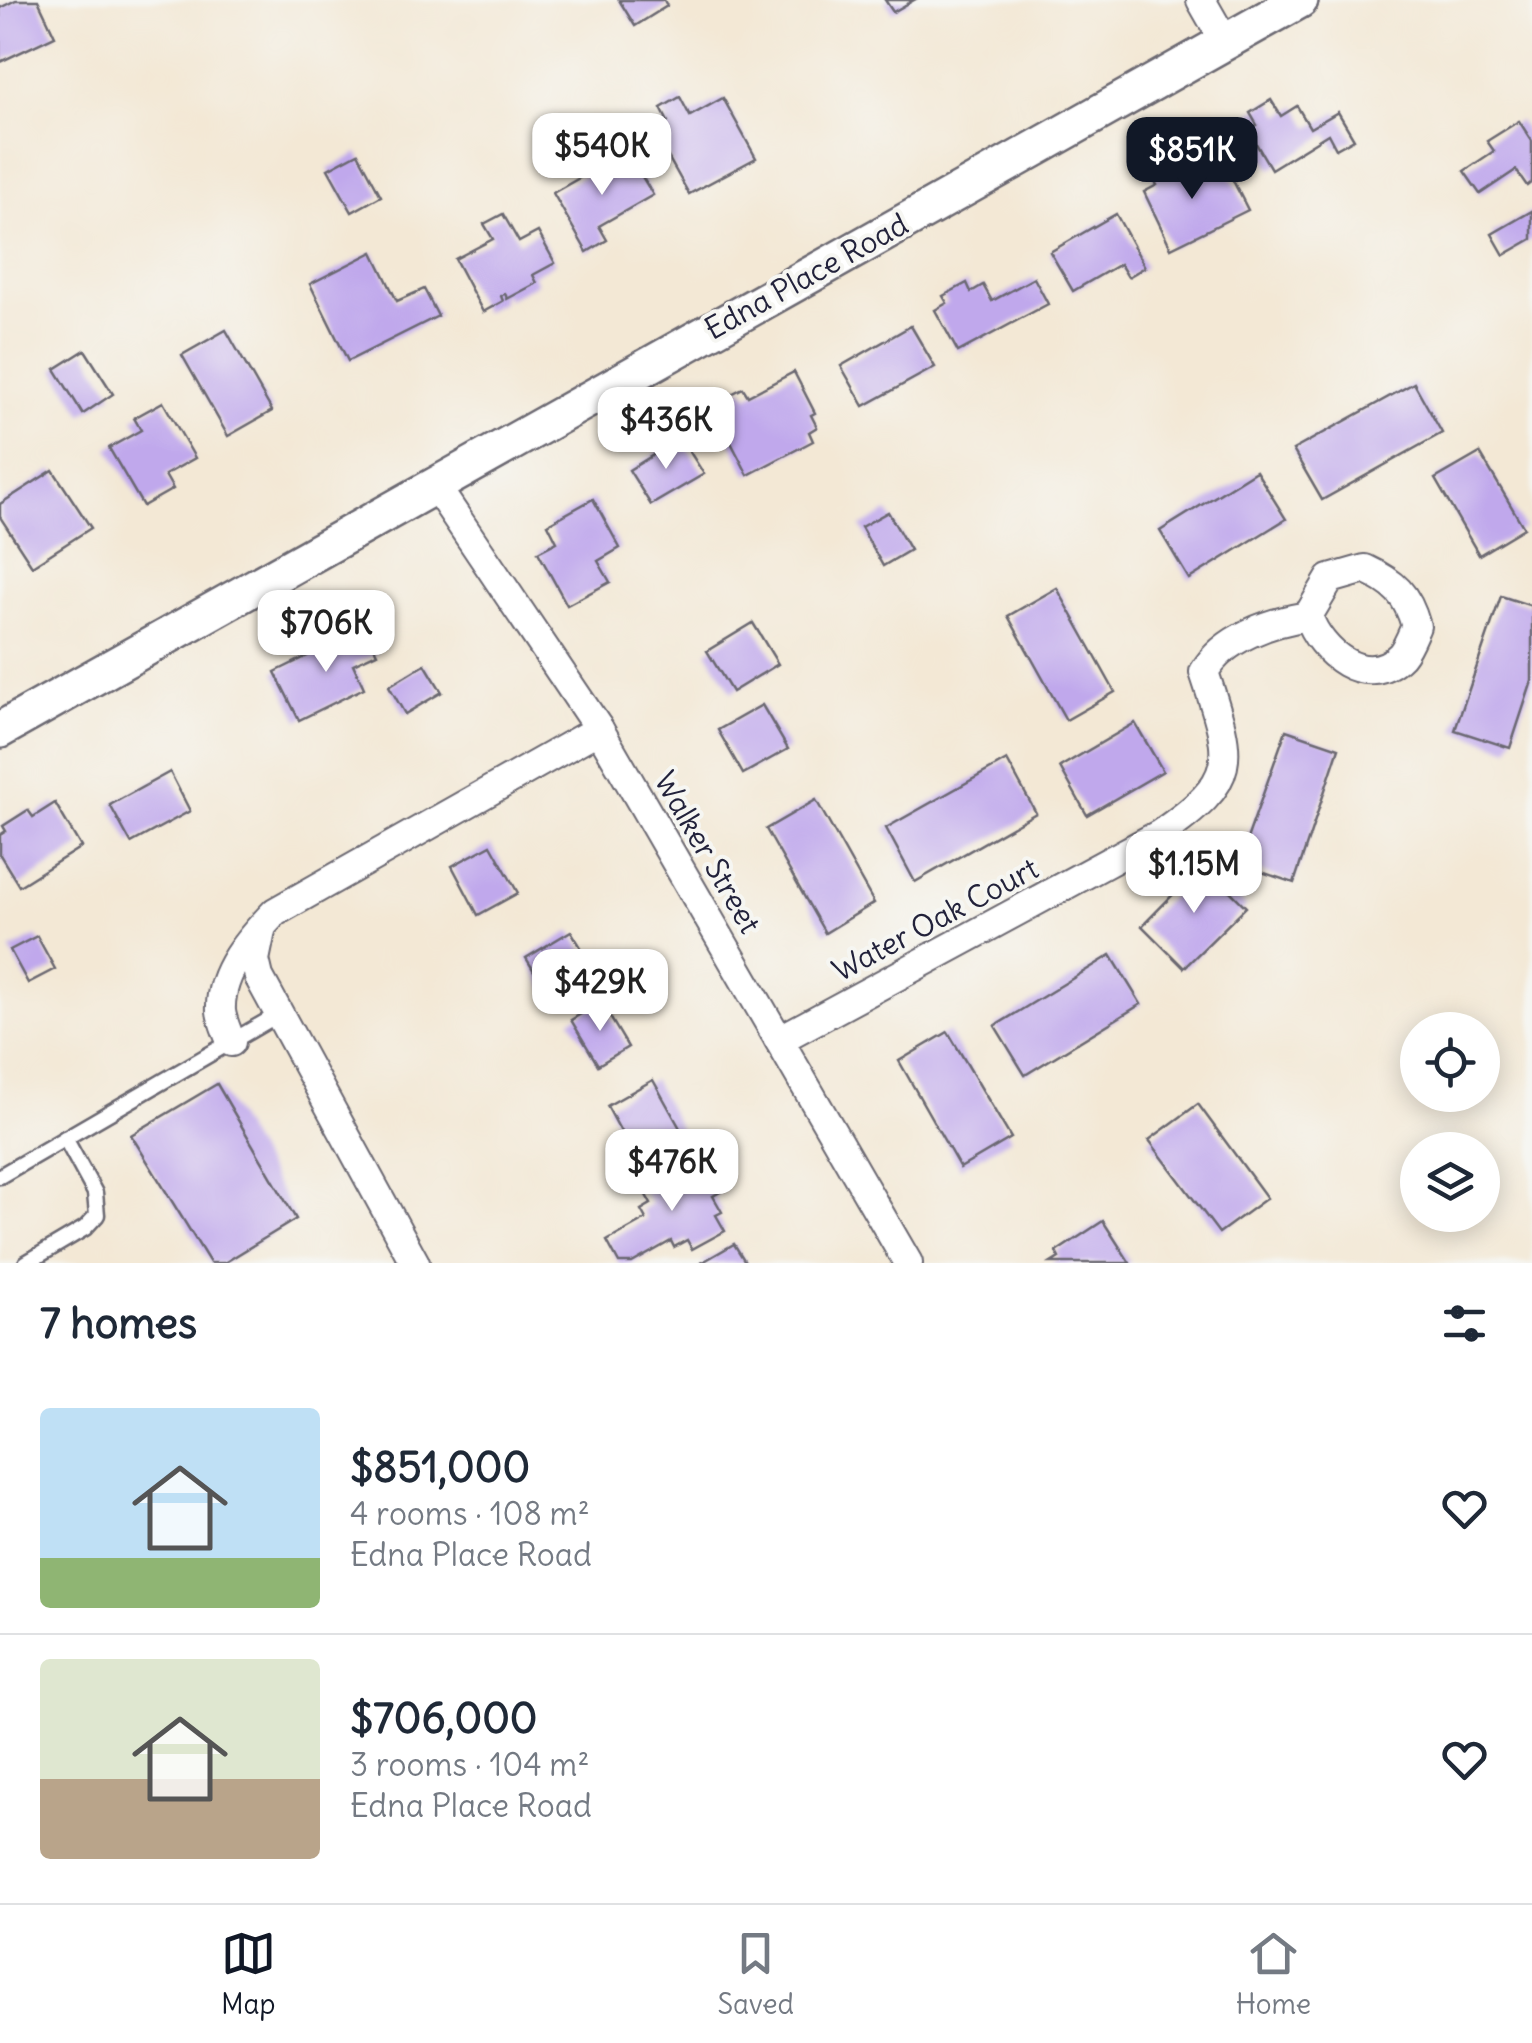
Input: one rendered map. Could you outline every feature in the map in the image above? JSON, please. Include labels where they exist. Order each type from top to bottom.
[{"type":"street","points":[[1201,0],[1225,42]]},
{"type":"street","name":"Edna Place Road","points":[[0,730],[1300,0]]},
{"type":"street","name":"Walker Street","points":[[434,484],[599,728],[908,1263]]},
{"type":"street","name":"Water Oak Court","points":[[779,1040],[1160,834],[1192,812],[1217,786],[1226,755],[1221,724],[1204,672],[1212,658],[1273,621],[1308,616]]},
{"type":"street","points":[[231,1042],[221,1013],[235,958],[275,912],[346,868],[599,728]]},
{"type":"street","points":[[264,923],[255,960],[259,977],[415,1263]]},
{"type":"lane","points":[[0,1176],[280,1014]]},
{"type":"lane","points":[[26,1263],[86,1228],[97,1215],[94,1192],[65,1138]]},
{"type":"building","points":[[16,0],[38,0],[55,36],[0,62],[0,8]]},
{"type":"building","points":[[619,0],[664,0],[667,6],[635,26]]},
{"type":"building","points":[[885,0],[914,0],[893,12]]},
{"type":"building","points":[[680,97],[690,116],[723,98],[756,158],[689,194],[653,130],[668,122],[661,108]]},
{"type":"building","points":[[1271,100],[1281,116],[1297,106],[1310,128],[1338,112],[1354,139],[1336,149],[1328,134],[1271,169],[1248,130],[1257,125],[1250,113]]},
{"type":"building","points":[[1519,121],[1532,141],[1532,182],[1527,186],[1516,170],[1480,194],[1464,171],[1494,151],[1487,141]]},
{"type":"building","points":[[627,151],[653,195],[599,226],[607,240],[587,252],[553,193]]},
{"type":"building","points":[[358,153],[381,196],[352,212],[328,169]]},
{"type":"building","points":[[1170,162],[1174,170],[1189,163],[1197,181],[1226,167],[1248,210],[1171,248],[1144,192],[1157,185],[1150,172]]},
{"type":"building","points":[[1532,211],[1532,239],[1504,255],[1492,234]]},
{"type":"building","points":[[503,214],[519,242],[538,232],[555,263],[533,275],[537,283],[507,299],[505,293],[501,296],[503,301],[483,312],[455,259],[493,239],[484,224]]},
{"type":"building","points":[[1116,214],[1145,267],[1128,277],[1120,264],[1073,291],[1050,252]]},
{"type":"building","points":[[373,252],[397,301],[424,289],[438,316],[348,361],[310,284]]},
{"type":"building","points":[[1034,278],[1048,304],[958,352],[935,310],[947,303],[943,296],[967,283],[971,292],[983,285],[992,301]]},
{"type":"building","points":[[911,326],[935,367],[864,406],[841,366]]},
{"type":"building","points":[[226,330],[272,411],[228,436],[182,355]]},
{"type":"building","points":[[85,350],[113,394],[83,414],[55,369]]},
{"type":"building","points":[[794,372],[815,413],[811,415],[817,427],[809,432],[813,441],[748,475],[722,425],[733,419],[722,399],[743,388],[748,396]]},
{"type":"building","points":[[1414,383],[1442,433],[1322,500],[1293,450]]},
{"type":"building","points":[[163,402],[195,458],[165,475],[173,489],[143,506],[109,448],[141,430],[134,418]]},
{"type":"building","points":[[681,438],[704,474],[651,505],[629,470]]},
{"type":"building","points":[[1480,453],[1524,528],[1479,555],[1435,479]]},
{"type":"building","points":[[53,470],[91,528],[32,566],[0,517],[0,504]]},
{"type":"building","points":[[1256,471],[1286,519],[1189,579],[1160,531]]},
{"type":"building","points":[[593,499],[620,548],[598,561],[610,582],[567,605],[538,552],[557,542],[548,524]]},
{"type":"building","points":[[888,512],[910,550],[883,566],[861,527]]},
{"type":"building","points":[[1057,588],[1115,692],[1066,720],[1008,616]]},
{"type":"building","points":[[1501,596],[1532,606],[1532,681],[1510,748],[1455,730]]},
{"type":"building","points":[[753,623],[778,664],[732,692],[707,651]]},
{"type":"building","points":[[365,628],[377,653],[353,664],[364,688],[299,720],[275,672]]},
{"type":"building","points":[[425,664],[442,692],[405,714],[389,686]]},
{"type":"building","points":[[762,705],[788,749],[743,774],[718,730]]},
{"type":"building","points":[[1135,723],[1163,771],[1087,815],[1060,767]]},
{"type":"building","points":[[1286,730],[1339,748],[1294,883],[1238,864]]},
{"type":"building","points":[[1007,760],[1036,813],[915,882],[886,828]]},
{"type":"building","points":[[170,772],[190,811],[131,843],[110,805]]},
{"type":"building","points":[[816,800],[874,903],[825,933],[766,829]]},
{"type":"building","points":[[55,803],[81,847],[19,886],[0,855],[0,835],[6,831],[3,826],[28,810],[33,817]]},
{"type":"building","points":[[491,845],[518,893],[478,915],[452,866]]},
{"type":"building","points":[[1203,864],[1246,907],[1184,968],[1142,926]]},
{"type":"building","points":[[571,931],[599,977],[555,1005],[526,958]]},
{"type":"building","points":[[37,936],[55,969],[28,983],[10,950]]},
{"type":"building","points":[[1111,955],[1141,1004],[1025,1075],[995,1026]]},
{"type":"building","points":[[601,1002],[628,1047],[598,1065],[571,1020]]},
{"type":"building","points":[[948,1032],[1011,1138],[960,1168],[899,1061]]},
{"type":"building","points":[[653,1080],[686,1139],[639,1165],[607,1106]]},
{"type":"building","points":[[217,1084],[296,1219],[224,1263],[210,1263],[131,1135]]},
{"type":"building","points":[[1198,1104],[1267,1198],[1219,1233],[1149,1140]]},
{"type":"building","points":[[689,1158],[699,1176],[708,1171],[720,1192],[713,1196],[722,1212],[716,1215],[725,1231],[692,1249],[687,1240],[674,1247],[671,1241],[632,1263],[619,1263],[607,1241],[646,1219],[641,1210],[651,1204],[638,1181],[650,1174],[653,1179]]},
{"type":"building","points":[[1103,1221],[1130,1263],[1051,1263],[1059,1258],[1056,1252]]},
{"type":"building","points":[[734,1244],[746,1263],[701,1263]]}]
